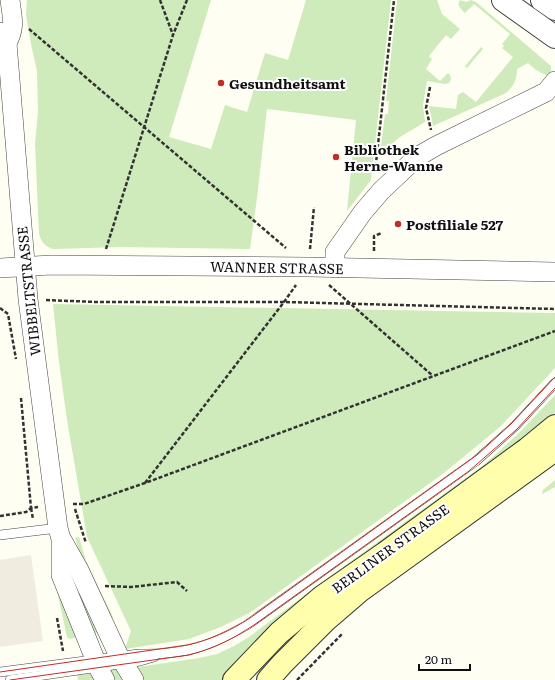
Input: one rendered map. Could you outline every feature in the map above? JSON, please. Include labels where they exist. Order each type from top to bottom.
[{"type":"main road","name":"BERLINER STRASSE","points":[[234,680],[279,633],[323,596],[385,553],[527,449],[555,426]]},
{"type":"main road","name":"BERLINER STRASSE","points":[[268,680],[325,621],[361,590],[555,450]]},
{"type":"street","name":"WIBBELTSTRASSE","points":[[10,0],[7,34],[24,266],[59,533],[62,574],[100,669]]},
{"type":"street","points":[[503,0],[555,37]]},
{"type":"street","points":[[542,0],[555,9]]},
{"type":"street","points":[[334,268],[335,252],[363,212],[381,191],[417,157],[436,146],[546,92],[555,81]]},
{"type":"street","name":"WANNER STRASSE","points":[[0,268],[24,266],[309,260],[334,268],[555,272]]},
{"type":"street","name":"WIBBELTSTRASSE","points":[[59,533],[79,570],[121,660],[134,680]]},
{"type":"lane","points":[[10,680],[100,669],[121,660],[140,661],[161,654],[188,651],[223,639],[247,625],[476,461],[515,426],[555,383]]},
{"type":"lane","points":[[0,535],[59,533]]},
{"type":"lane","points":[[0,672],[100,669]]},
{"type":"path","points":[[160,0],[173,35]]},
{"type":"path","points":[[105,251],[173,35],[186,0]]},
{"type":"path","points":[[381,191],[375,179],[394,0]]},
{"type":"path","points":[[7,34],[24,27],[30,30],[144,128],[309,260],[349,304],[433,376]]},
{"type":"path","points":[[430,88],[426,108],[432,139],[436,146]]},
{"type":"path","points":[[144,483],[284,302],[309,260],[314,208]]},
{"type":"path","points":[[374,252],[374,236],[382,233]]},
{"type":"path","points":[[28,299],[96,302],[284,302],[555,309]]},
{"type":"path","points":[[0,308],[8,314],[16,359]]},
{"type":"path","points":[[0,516],[26,512],[32,508],[55,504],[84,504],[555,331]]},
{"type":"path","points":[[20,390],[32,508]]},
{"type":"path","points":[[74,504],[80,528],[88,547]]},
{"type":"path","points":[[101,580],[104,586],[131,587],[177,582],[187,591]]},
{"type":"path","points":[[298,680],[345,631]]},
{"type":"green space","points":[[27,0],[211,0],[169,137],[211,149],[225,105],[247,112],[265,53],[288,60],[306,0],[391,0],[371,180],[347,211],[356,120],[267,109],[250,249],[120,247],[54,249],[46,246],[39,234],[35,144],[38,112],[37,71],[26,15]]},
{"type":"green space","points":[[397,0],[437,0],[442,14],[460,29],[451,39],[446,35],[429,56],[432,59],[426,69],[440,81],[448,73],[451,79],[449,83],[445,84],[427,81],[423,105],[425,122],[400,137],[380,154],[385,114],[388,114],[389,101],[386,101]]},
{"type":"green space","points":[[460,0],[466,2],[471,0],[476,2],[551,66],[551,71],[548,76],[536,70],[528,63],[517,69],[514,82],[506,93],[433,126],[429,106],[456,109],[458,95],[463,92],[476,102],[513,57],[502,48],[504,46],[502,44],[510,34],[474,4],[465,13],[459,5]]},
{"type":"green space","points":[[481,47],[483,49],[467,68],[465,66]]},
{"type":"green space","points":[[53,304],[555,313],[555,368],[501,426],[444,473],[251,612],[221,627],[189,639],[125,649],[131,631],[87,537],[67,420]]},
{"type":"green space","points":[[555,395],[555,413],[551,417],[238,661],[222,680],[144,680],[138,667],[217,654],[249,637],[485,464],[520,432]]},
{"type":"green space","points":[[555,480],[555,487],[542,494],[543,490]]},
{"type":"green space","points":[[79,537],[86,561],[113,617],[109,623],[80,555],[75,538]]},
{"type":"green space","points":[[68,567],[98,632],[92,635]]},
{"type":"green space","points":[[56,586],[77,637],[70,639],[67,637]]},
{"type":"green space","points":[[118,670],[124,680],[115,680],[110,671]]},
{"type":"green space","points":[[92,673],[96,680],[78,680],[77,675]]},
{"type":"shaded area","points":[[31,555],[43,641],[0,647],[0,560]]},
{"type":"tram line","points":[[0,672],[187,645],[212,638],[235,627],[250,618],[477,455],[511,424],[555,377]]},
{"type":"tram line","points":[[10,680],[189,655],[230,639],[254,625],[469,471],[516,430],[555,388]]},
{"type":"place","name":"Gesundheitsamt","points":[[221,83]]},
{"type":"place","name":"Bibliothek Herne-Wanne","points":[[336,157]]},
{"type":"place","name":"Postfiliale 527","points":[[398,224]]}]
